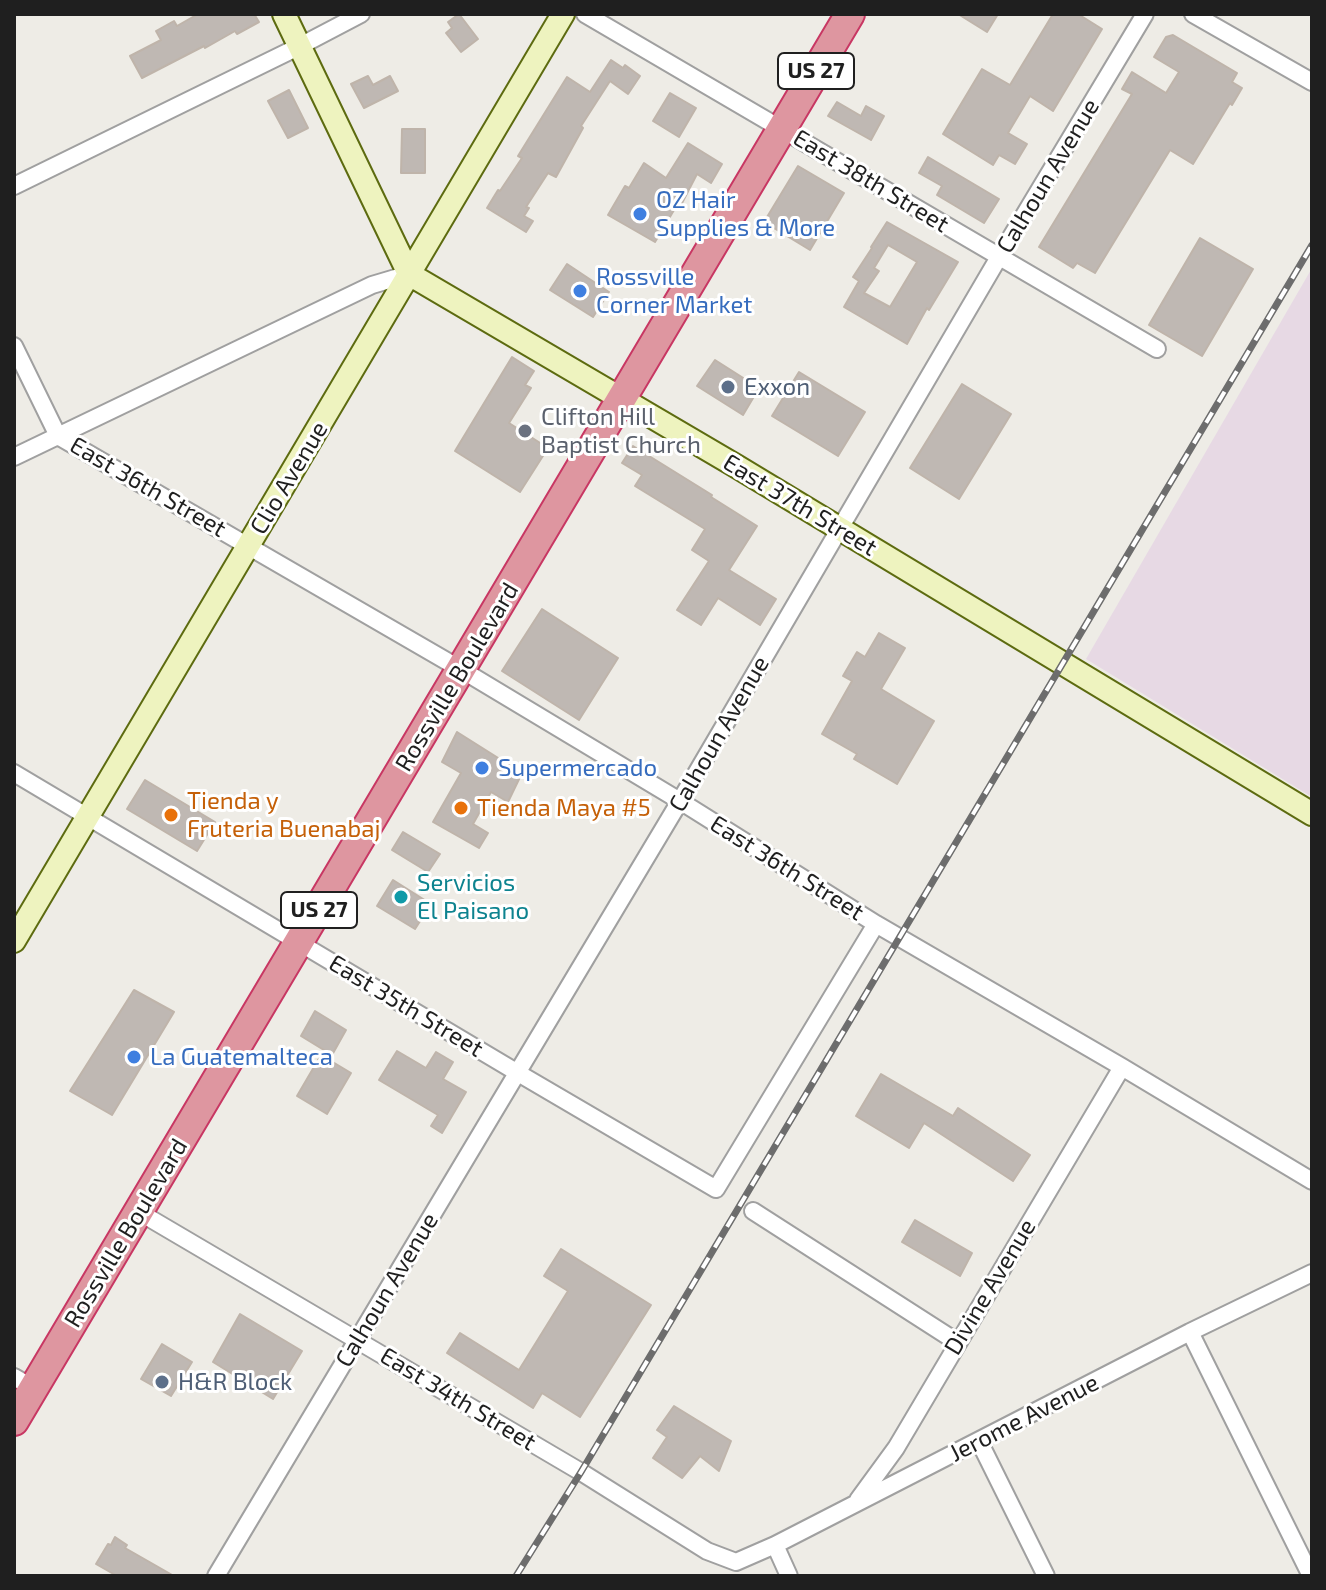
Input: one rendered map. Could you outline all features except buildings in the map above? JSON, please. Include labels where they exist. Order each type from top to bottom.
[{"type":"highway","name":"Rossville Boulevard","points":[[14,1421],[24,1383],[139,1212],[850,14]]},
{"type":"main road","points":[[284,14],[409,274]]},
{"type":"main road","name":"Clio Avenue","points":[[14,941],[563,14]]},
{"type":"main road","name":"East 37th Street","points":[[409,274],[622,398],[1312,814]]},
{"type":"street","points":[[14,186],[361,14]]},
{"type":"street","name":"East 38th Street","points":[[585,14],[1157,349]]},
{"type":"street","name":"Calhoun Avenue","points":[[216,1576],[680,801],[1145,14]]},
{"type":"street","points":[[1193,14],[1312,82]]},
{"type":"street","points":[[14,457],[372,285],[409,274]]},
{"type":"street","name":"East 36th Street","points":[[14,346],[58,436],[462,670],[876,924],[1312,1181]]},
{"type":"street","name":"East 35th Street","points":[[14,773],[716,1189],[876,924]]},
{"type":"street","name":"Divine Avenue","points":[[855,1504],[896,1448],[1122,1067]]},
{"type":"street","points":[[753,1211],[957,1342]]},
{"type":"street","name":"East 34th Street","points":[[139,1212],[581,1472],[707,1551],[736,1562]]},
{"type":"street","name":"Jerome Avenue","points":[[736,1562],[1312,1273]]},
{"type":"street","points":[[1190,1332],[1311,1576]]},
{"type":"street","points":[[979,1441],[1046,1576]]},
{"type":"street","points":[[775,1545],[789,1576]]},
{"type":"shaded area","points":[[1312,268],[1312,797],[1086,659]]},
{"type":"railway","points":[[516,1576],[581,1472],[1312,245]]},
{"type":"place","name":"OZ Hair Supplies & More","points":[[640,214]]},
{"type":"place","name":"Rossville Corner Market","points":[[580,291]]},
{"type":"place","name":"Exxon","points":[[728,387]]},
{"type":"place","name":"Clifton Hill Baptist Church","points":[[525,431]]},
{"type":"place","name":"Supermercado","points":[[482,768]]},
{"type":"place","name":"Tienda Maya #5","points":[[461,808]]},
{"type":"place","name":"Tienda y Fruteria Buenabaj","points":[[171,815]]},
{"type":"place","name":"Servicios El Paisano","points":[[401,897]]},
{"type":"place","name":"La Guatemalteca","points":[[134,1057]]},
{"type":"place","name":"H&R Block","points":[[162,1382]]}]
